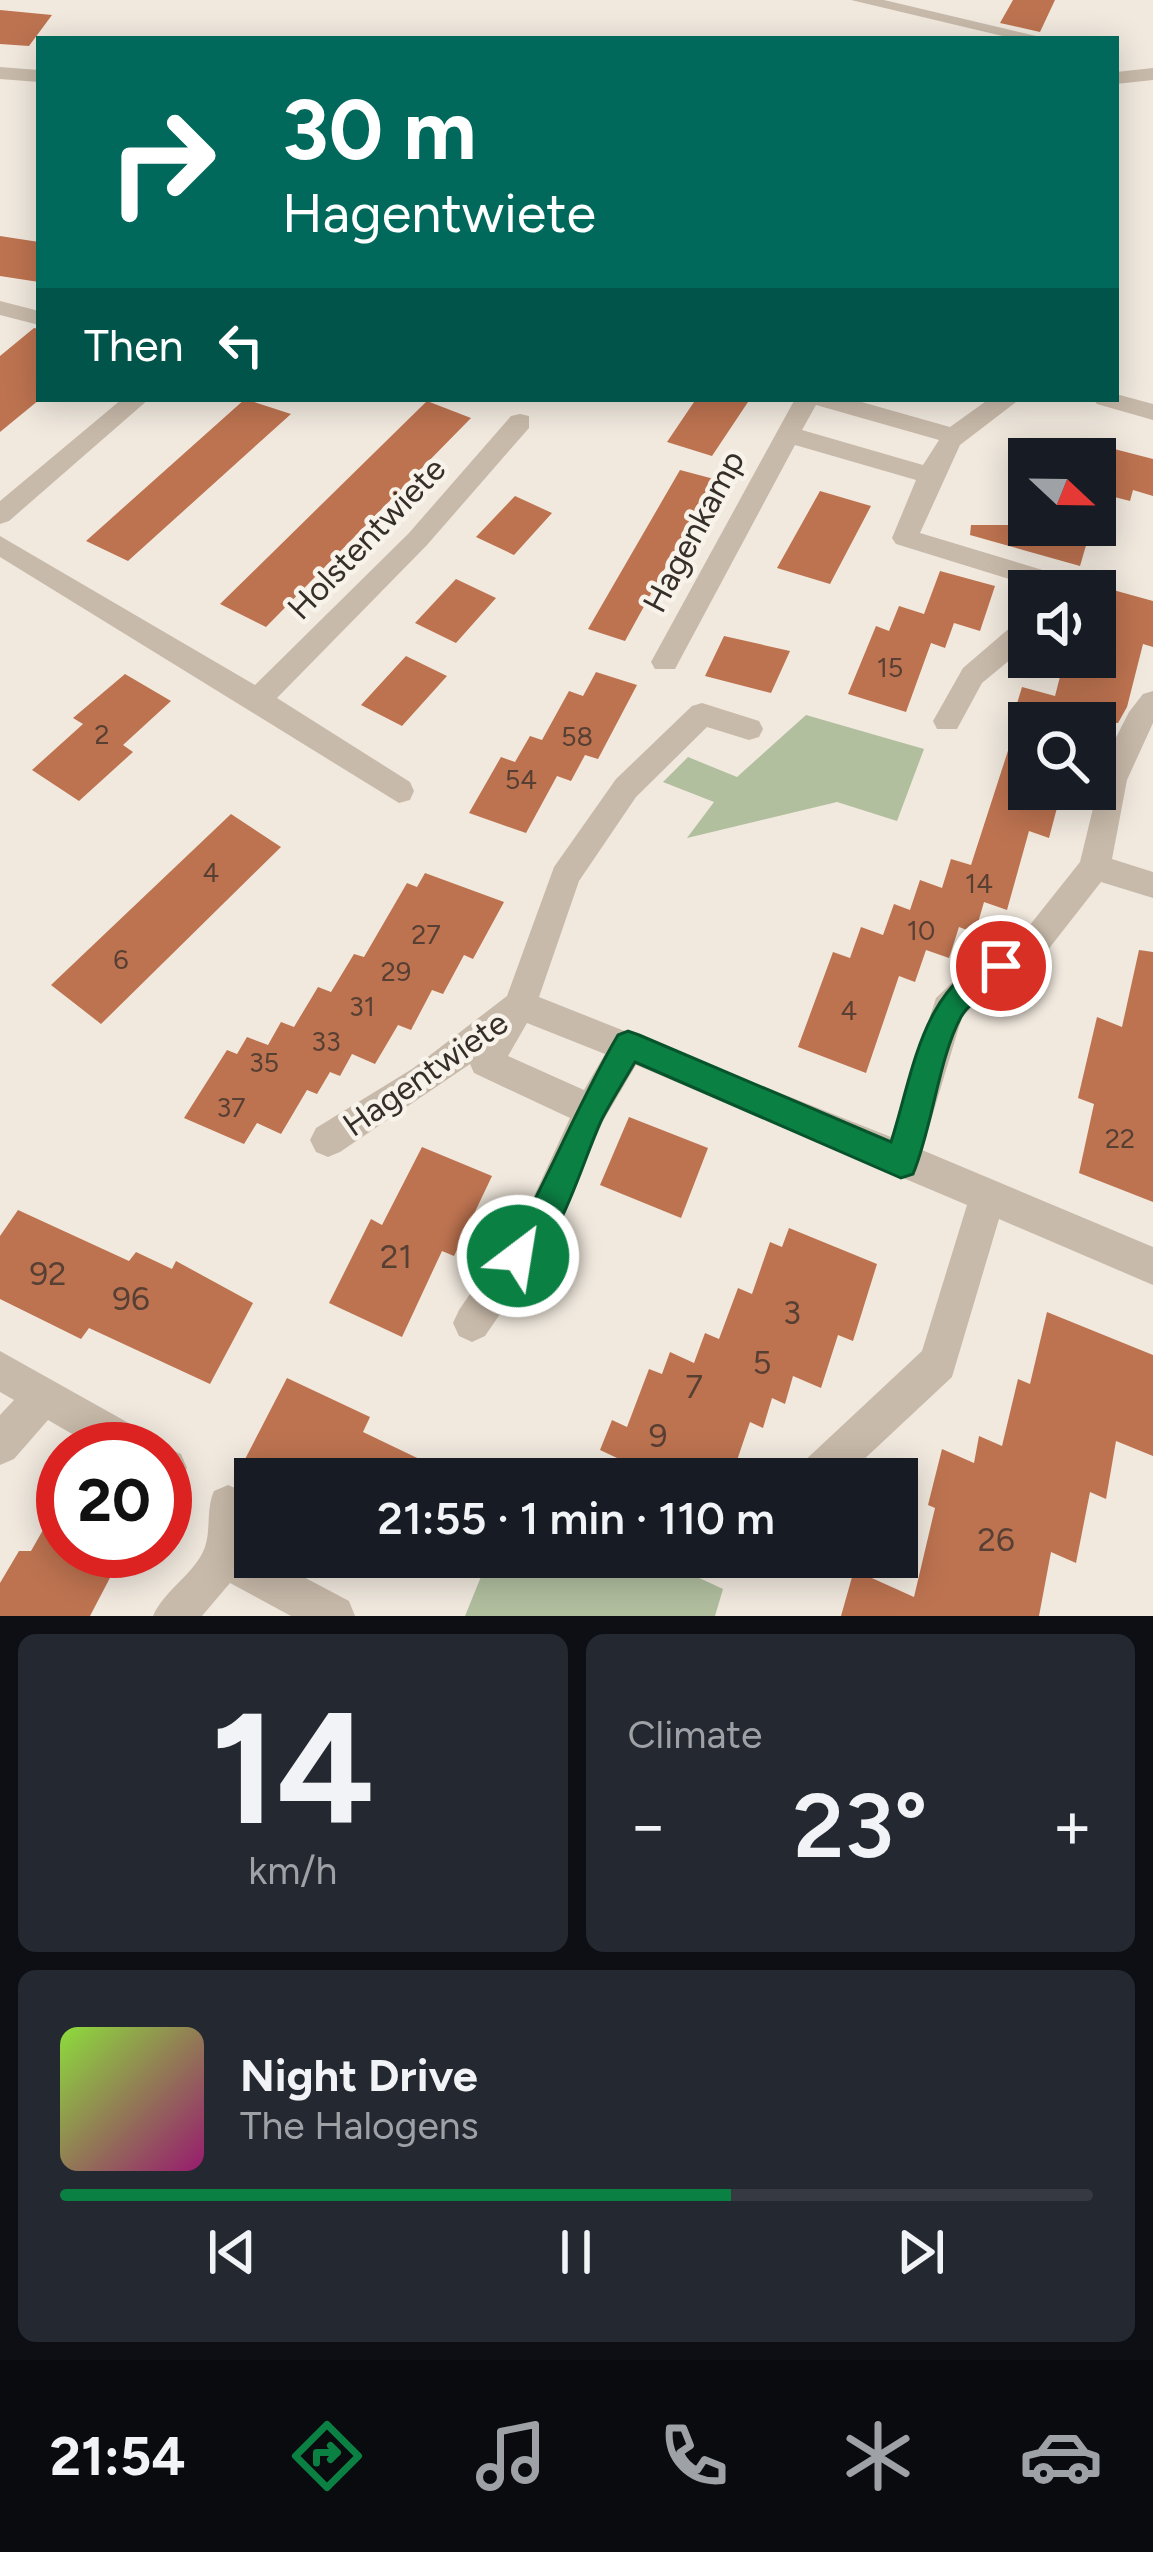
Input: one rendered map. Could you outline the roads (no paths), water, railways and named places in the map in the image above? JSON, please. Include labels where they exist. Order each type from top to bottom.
[{"type":"street","points":[[860,0],[1026,36]]},
{"type":"street","points":[[0,73],[36,76]]},
{"type":"street","points":[[1119,78],[1153,74]]},
{"type":"street","points":[[0,308],[36,317]]},
{"type":"street","points":[[0,514],[133,402]]},
{"type":"street","name":"Hagenkamp","points":[[665,662],[805,402]]},
{"type":"street","points":[[834,402],[950,435]]},
{"type":"street","points":[[1002,402],[974,415],[950,435],[905,538],[1011,570]]},
{"type":"street","points":[[1117,402],[1153,412]]},
{"type":"street","name":"Holstentwiete","points":[[258,700],[418,539],[527,411]]},
{"type":"street","name":"Hagenkamp","points":[[786,434],[931,476]]},
{"type":"street","points":[[0,545],[399,791]]},
{"type":"street","points":[[946,721],[959,687],[1008,649]]},
{"type":"street","points":[[901,1162],[948,1009],[974,983],[1029,950],[1095,867],[1110,780],[1139,718],[1153,702]]},
{"type":"street","name":"Hagentwiete","points":[[591,1110],[487,1062],[520,1005],[565,876],[626,788],[702,714],[749,729]]},
{"type":"street","points":[[1095,867],[1153,885]]},
{"type":"street","name":"Hagentwiete","points":[[520,1005],[628,1045],[1153,1266]]},
{"type":"street","name":"Hagentwiete","points":[[328,1140],[424,1080],[520,1005]]},
{"type":"street","points":[[472,1323],[541,1222],[591,1110],[628,1045]]},
{"type":"street","points":[[836,1458],[938,1363],[987,1198]]},
{"type":"street","points":[[0,1370],[91,1422]]},
{"type":"street","points":[[0,1445],[45,1394]]},
{"type":"street","points":[[174,1616],[225,1558],[228,1505]]},
{"type":"street","points":[[225,1558],[334,1616]]}]
